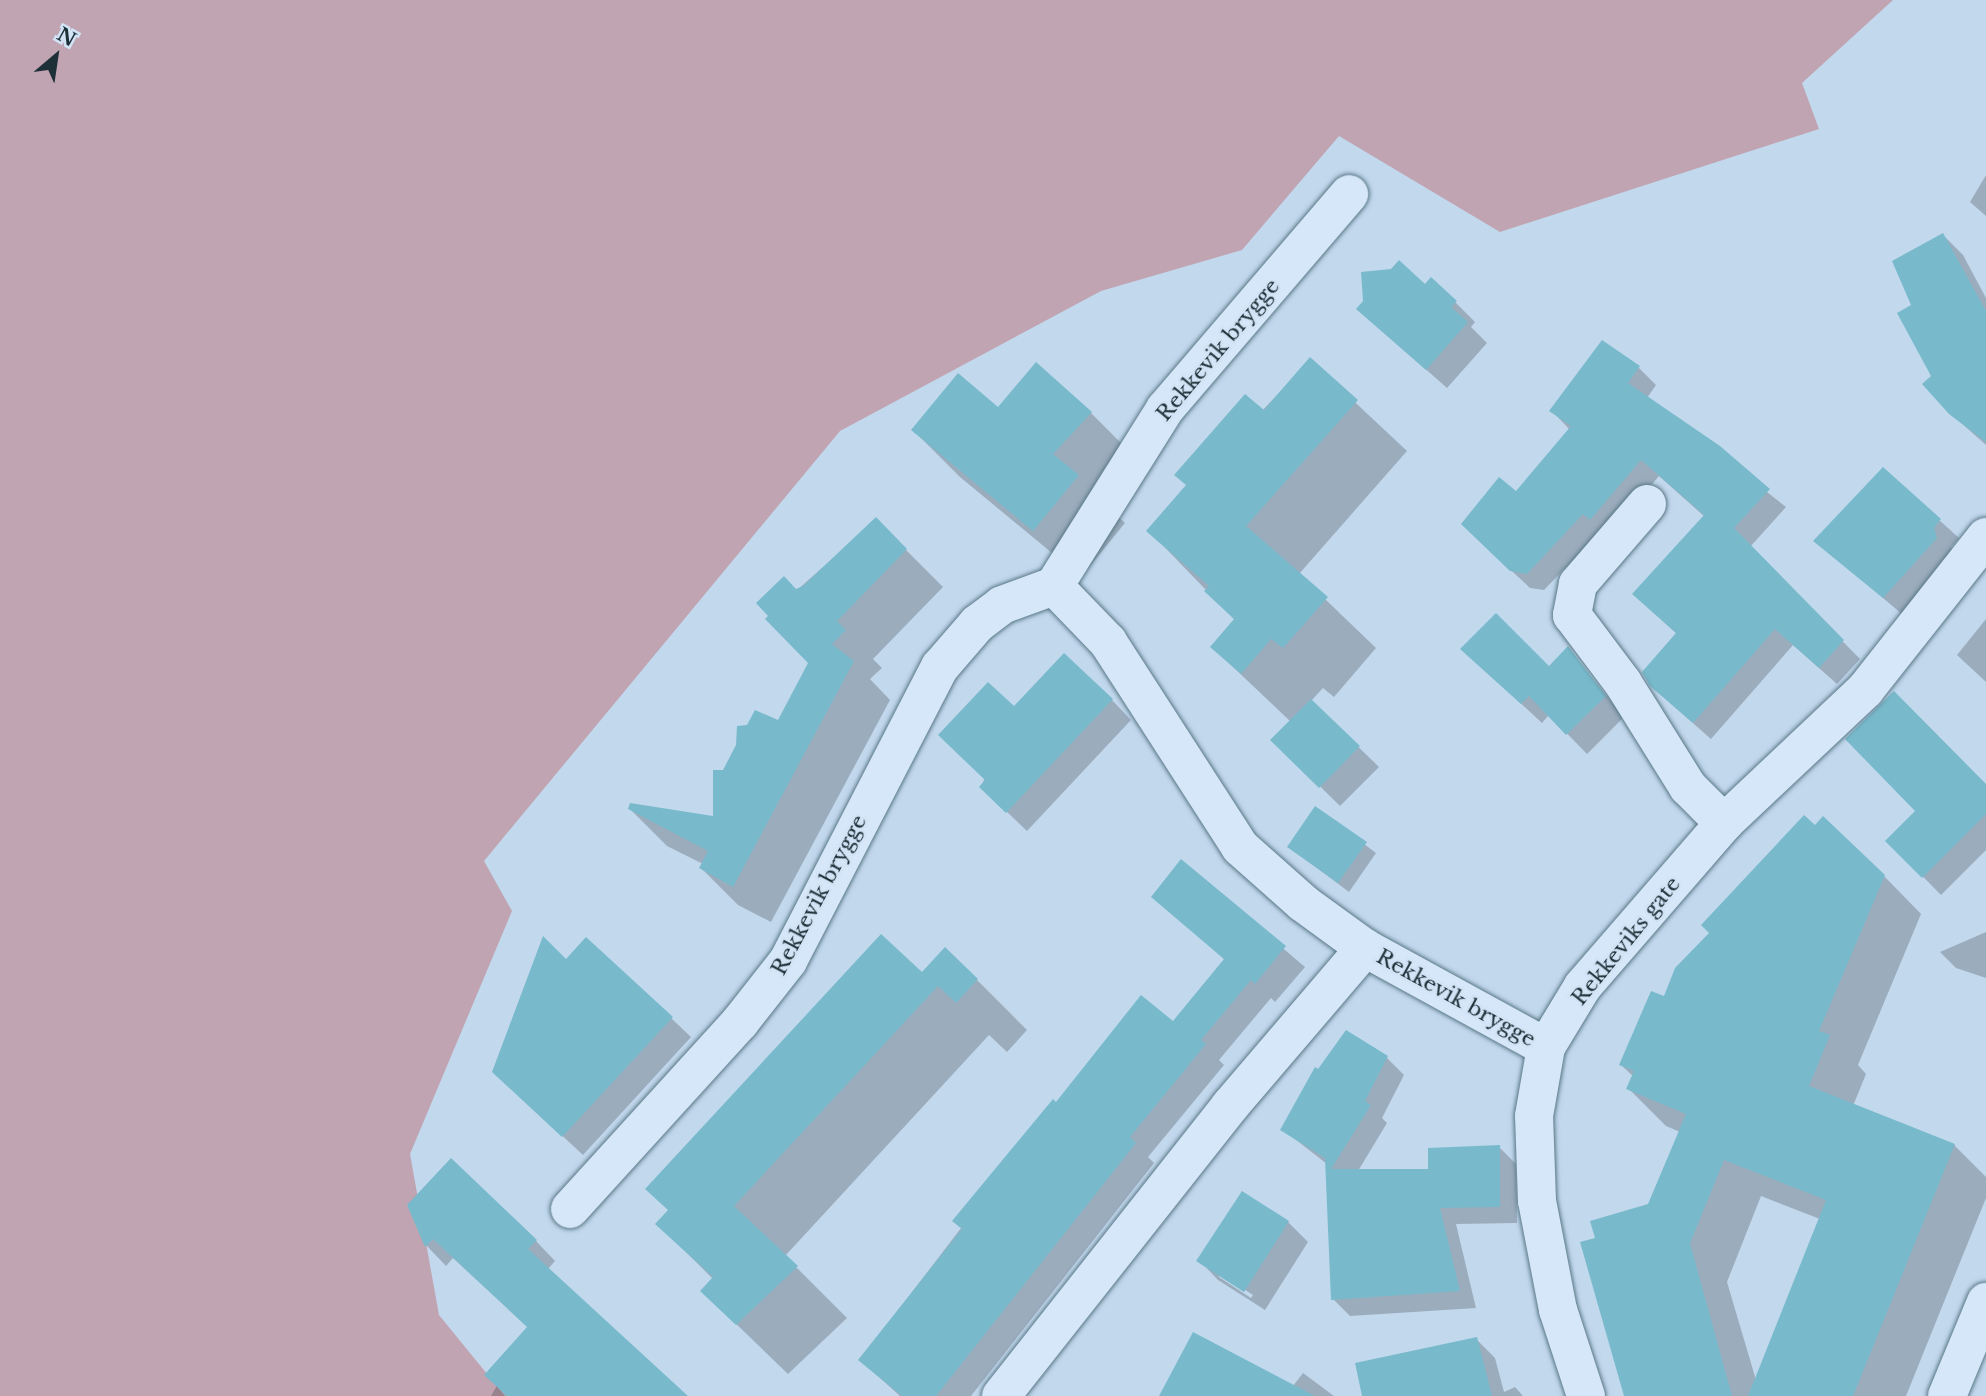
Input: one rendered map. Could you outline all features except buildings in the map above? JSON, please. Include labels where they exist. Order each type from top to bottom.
[{"type":"street","name":"Rekkevik brygge","points":[[570,1209],[740,1022],[788,961],[940,667],[977,624],[1002,605],[1054,586],[1165,409],[1349,194]]},
{"type":"street","points":[[1647,504],[1578,584],[1572,615],[1623,684],[1688,787],[1724,823]]},
{"type":"street","name":"Rekkeviks gate","points":[[1587,1396],[1558,1310],[1537,1201],[1534,1116],[1546,1047],[1583,986],[1724,823],[1865,690],[1986,537]]},
{"type":"street","name":"Rekkevik brygge","points":[[1054,586],[1108,642],[1240,847],[1303,903],[1365,948],[1546,1047]]},
{"type":"street","name":"Rekkevik brygge","points":[[1001,1396],[1230,1106],[1365,948]]},
{"type":"street","points":[[1947,1396],[1986,1302]]},
{"type":"shaded area","points":[[0,0],[1893,0],[1802,83],[1819,129],[1500,232],[1339,136],[1242,250],[1101,291],[840,431],[484,861],[512,911],[410,1154],[439,1315],[505,1396],[0,1396]]}]
